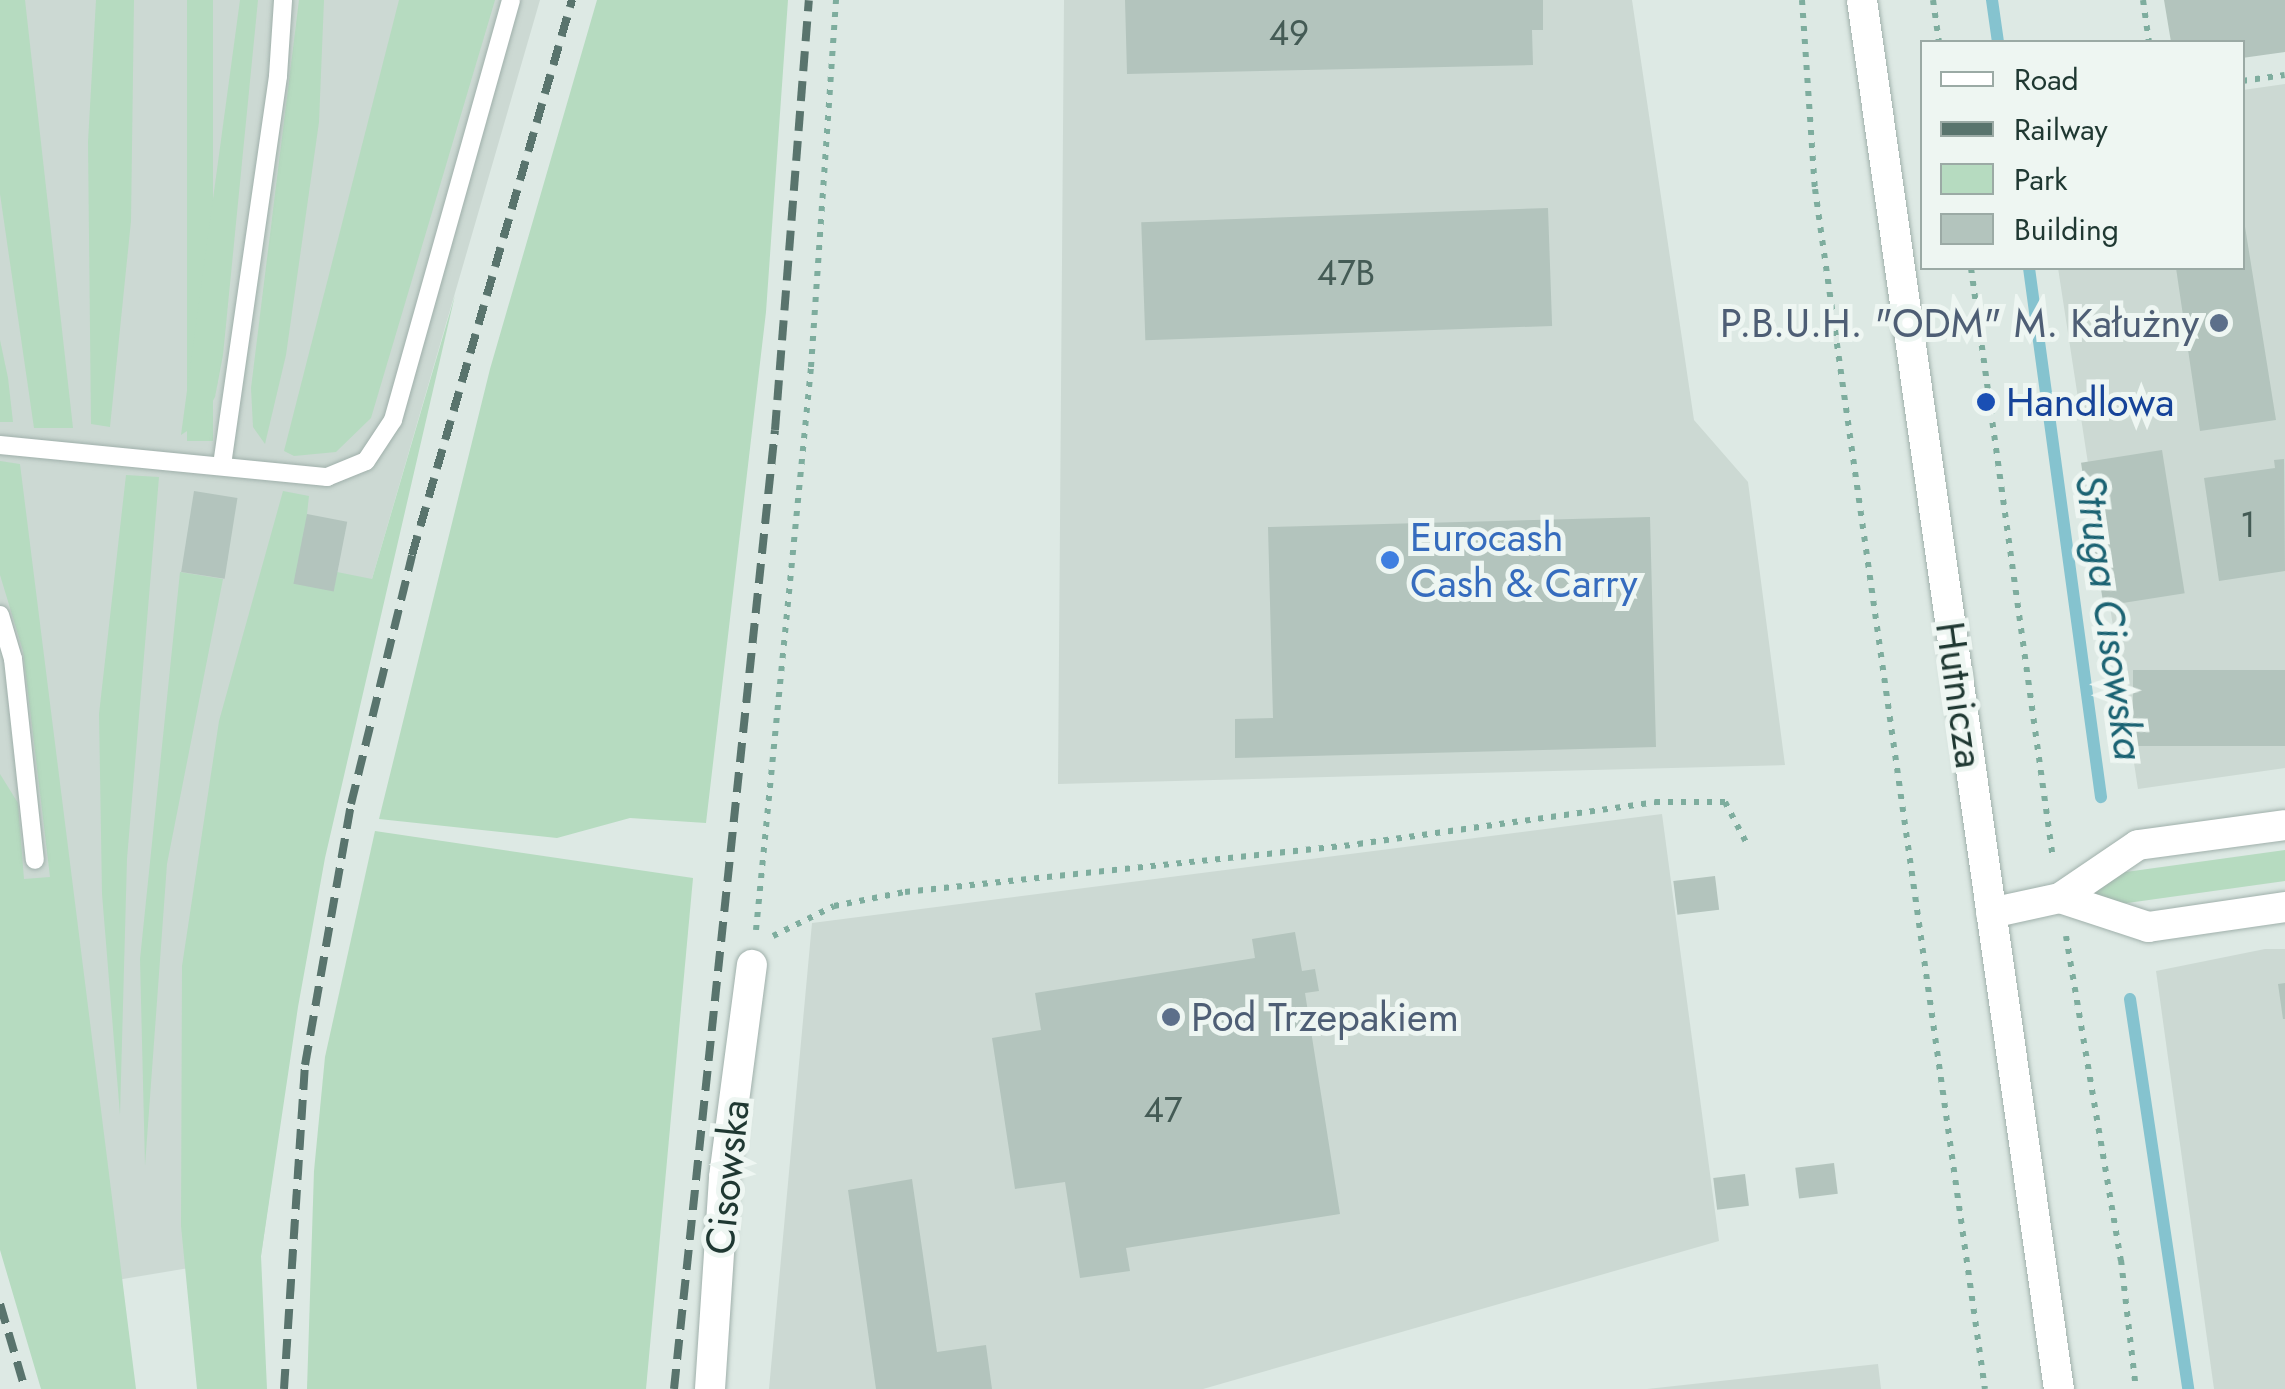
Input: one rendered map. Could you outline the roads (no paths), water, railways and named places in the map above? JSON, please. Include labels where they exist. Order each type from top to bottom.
[{"type":"main road","name":"Hutnicza","points":[[1862,0],[2059,1389]]},
{"type":"main road","points":[[1991,913],[2060,898],[2138,845],[2285,825]]},
{"type":"main road","points":[[2060,898],[2148,927],[2285,906]]},
{"type":"main road","name":"Cisowska","points":[[710,1389],[724,1177],[753,954]]},
{"type":"lane","points":[[222,466],[278,76],[283,0]]},
{"type":"lane","points":[[0,446],[328,477],[366,461],[394,420],[512,0]]},
{"type":"lane","points":[[0,614],[13,659],[35,860]]},
{"type":"waterway","name":"Struga Cisowska","points":[[1992,0],[1998,40]]},
{"type":"waterway","name":"Struga Cisowska","points":[[2029,270],[2101,797]]},
{"type":"waterway","name":"Struga Cisowska","points":[[2130,999],[2188,1389]]},
{"type":"railway","points":[[284,1389],[305,1065],[351,804],[412,555],[572,0]]},
{"type":"railway","points":[[674,1389],[775,430],[809,0]]},
{"type":"railway","points":[[0,1304],[25,1389]]},
{"type":"place","name":"P.B.U.H. \"ODM\" M. Kałużny","points":[[2219,323]]},
{"type":"place","name":"Handlowa","points":[[1986,402]]},
{"type":"place","name":"Eurocash Cash & Carry","points":[[1390,560]]},
{"type":"place","name":"Pod Trzepakiem","points":[[1171,1017]]}]
